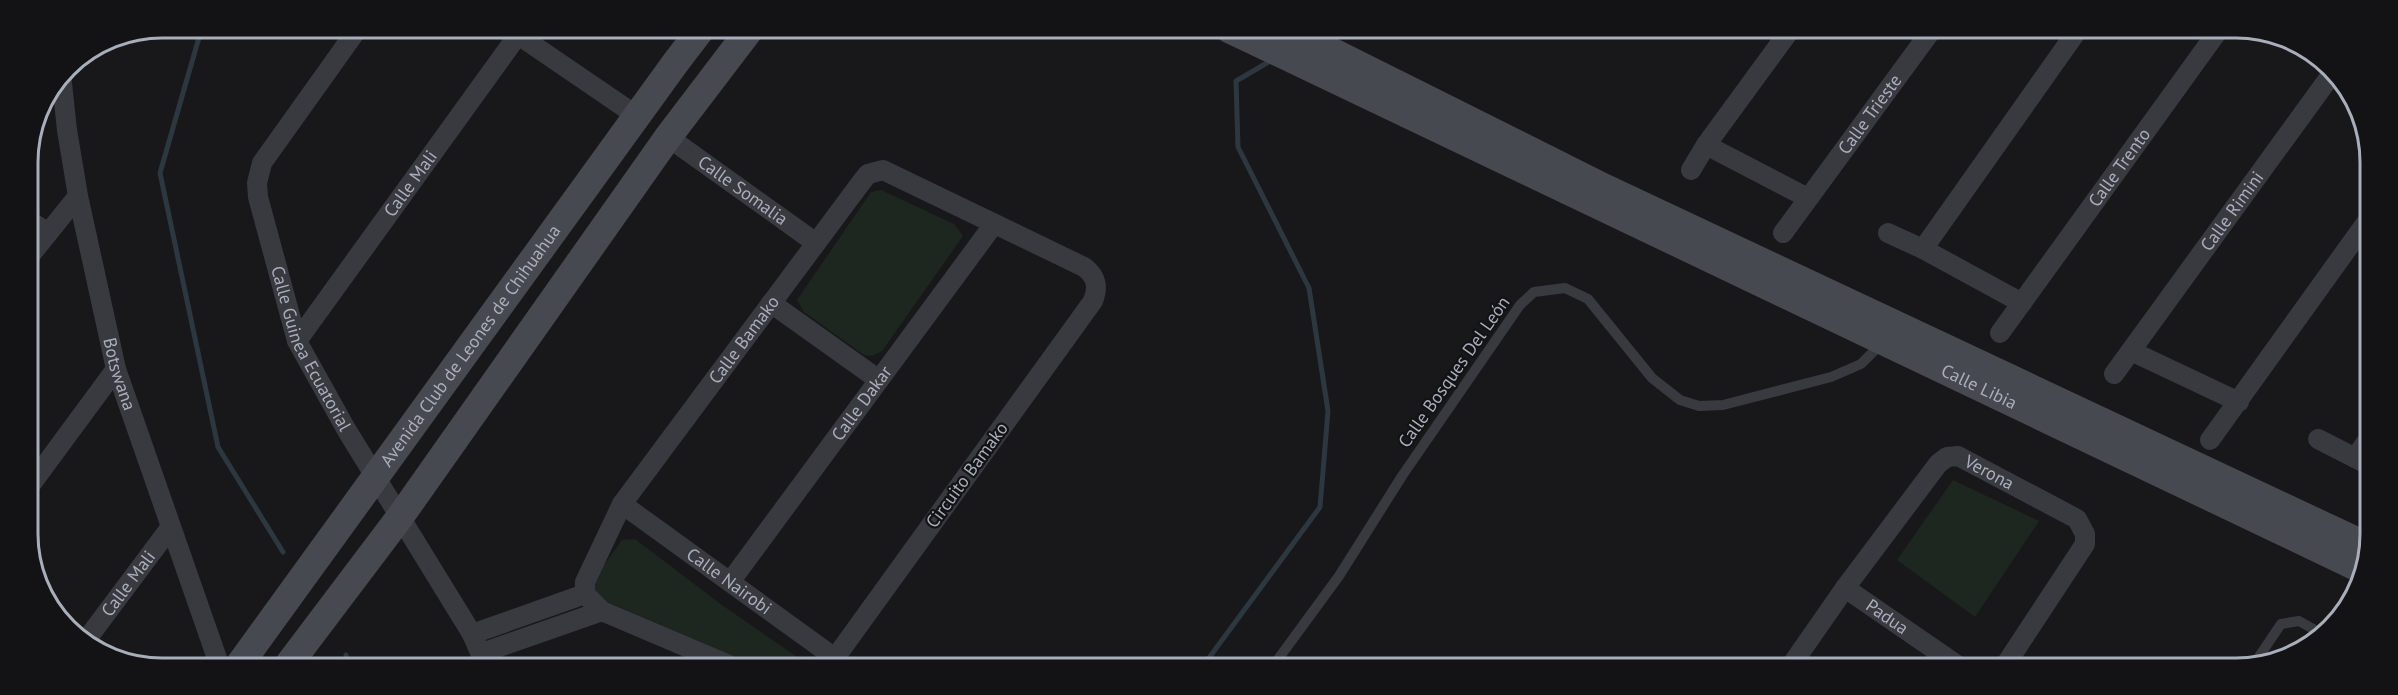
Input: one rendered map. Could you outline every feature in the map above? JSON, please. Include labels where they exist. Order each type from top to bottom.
[{"type":"street","name":"Calle Guinea Ecuatorial","points":[[351,38],[262,163],[259,173],[258,197],[297,341],[314,374],[472,634],[483,658]]},
{"type":"street","name":"Calle Mali","points":[[297,341],[510,38]]},
{"type":"street","points":[[527,38],[636,116]]},
{"type":"street","name":"Avenida Club de Leones de Chihuahua","points":[[244,658],[694,38]]},
{"type":"street","points":[[294,658],[400,517],[668,137],[743,38]]},
{"type":"street","points":[[1249,38],[1600,196]]},
{"type":"street","points":[[1304,38],[1600,196]]},
{"type":"street","points":[[1691,170],[1784,38]]},
{"type":"street","name":"Calle Trieste","points":[[1783,233],[1926,38]]},
{"type":"street","points":[[1923,249],[2072,38]]},
{"type":"street","name":"Calle Trento","points":[[2000,333],[2213,38]]},
{"type":"street","name":"Calle Rimini","points":[[2114,374],[2327,77]]},
{"type":"street","name":"Botswana","points":[[62,87],[78,196],[116,369],[217,658]]},
{"type":"street","name":"Calle Somalia","points":[[668,137],[816,243]]},
{"type":"street","points":[[1706,146],[1809,198]]},
{"type":"street","name":"Calle Bamako","points":[[585,594],[585,582],[622,504],[868,174],[883,170],[1084,267],[1092,273],[1096,282]]},
{"type":"street","points":[[38,244],[78,196]]},
{"type":"street","name":"Calle Libia","points":[[1600,196],[1884,342],[2356,567]]},
{"type":"street","name":"Calle Libia","points":[[1600,196],[2359,543]]},
{"type":"street","name":"Calle Dakar","points":[[730,582],[994,224]]},
{"type":"street","points":[[38,226],[47,232]]},
{"type":"street","points":[[2210,440],[2360,231]]},
{"type":"street","points":[[1888,233],[1923,249],[2022,303]]},
{"type":"street","name":"Circuito Bamako","points":[[836,658],[1093,301],[1097,292],[1096,282]]},
{"type":"street","points":[[771,303],[879,380]]},
{"type":"street","points":[[2131,351],[2239,402]]},
{"type":"street","points":[[38,475],[116,369]]},
{"type":"street","points":[[2318,439],[2360,460]]},
{"type":"street","name":"Verona","points":[[1797,657],[1845,588],[1938,464],[1947,457],[1958,456],[2077,519],[2085,534],[2085,544],[2011,657]]},
{"type":"street","name":"Calle Nairobi","points":[[622,504],[730,582],[827,658]]},
{"type":"street","name":"Calle Mali","points":[[90,635],[170,528]]},
{"type":"street","name":"Padua","points":[[1845,588],[1946,657]]},
{"type":"street","points":[[472,634],[585,594],[602,611],[712,658]]},
{"type":"street","points":[[487,658],[602,611]]},
{"type":"lane","name":"Calle Bosques Del León","points":[[1279,657],[1339,576],[1402,476],[1513,314],[1534,292],[1565,288],[1588,299],[1652,378],[1680,400],[1699,406],[1723,405],[1831,377],[1861,364],[1884,342]]},
{"type":"lane","points":[[2260,655],[2281,624],[2299,621],[2315,630]]},
{"type":"shaded area","points":[[881,190],[954,224],[963,236],[882,351],[872,356],[864,355],[804,312],[797,300],[871,192]]},
{"type":"shaded area","points":[[1953,480],[2039,521],[1975,617],[1897,560]]},
{"type":"shaded area","points":[[635,539],[722,605],[798,658],[737,658],[596,597],[589,586],[622,540]]},
{"type":"waterway","points":[[199,38],[160,173],[218,447],[283,552]]},
{"type":"waterway","points":[[1209,657],[1320,507],[1328,411],[1309,288],[1238,147],[1236,81],[1272,60]]}]
